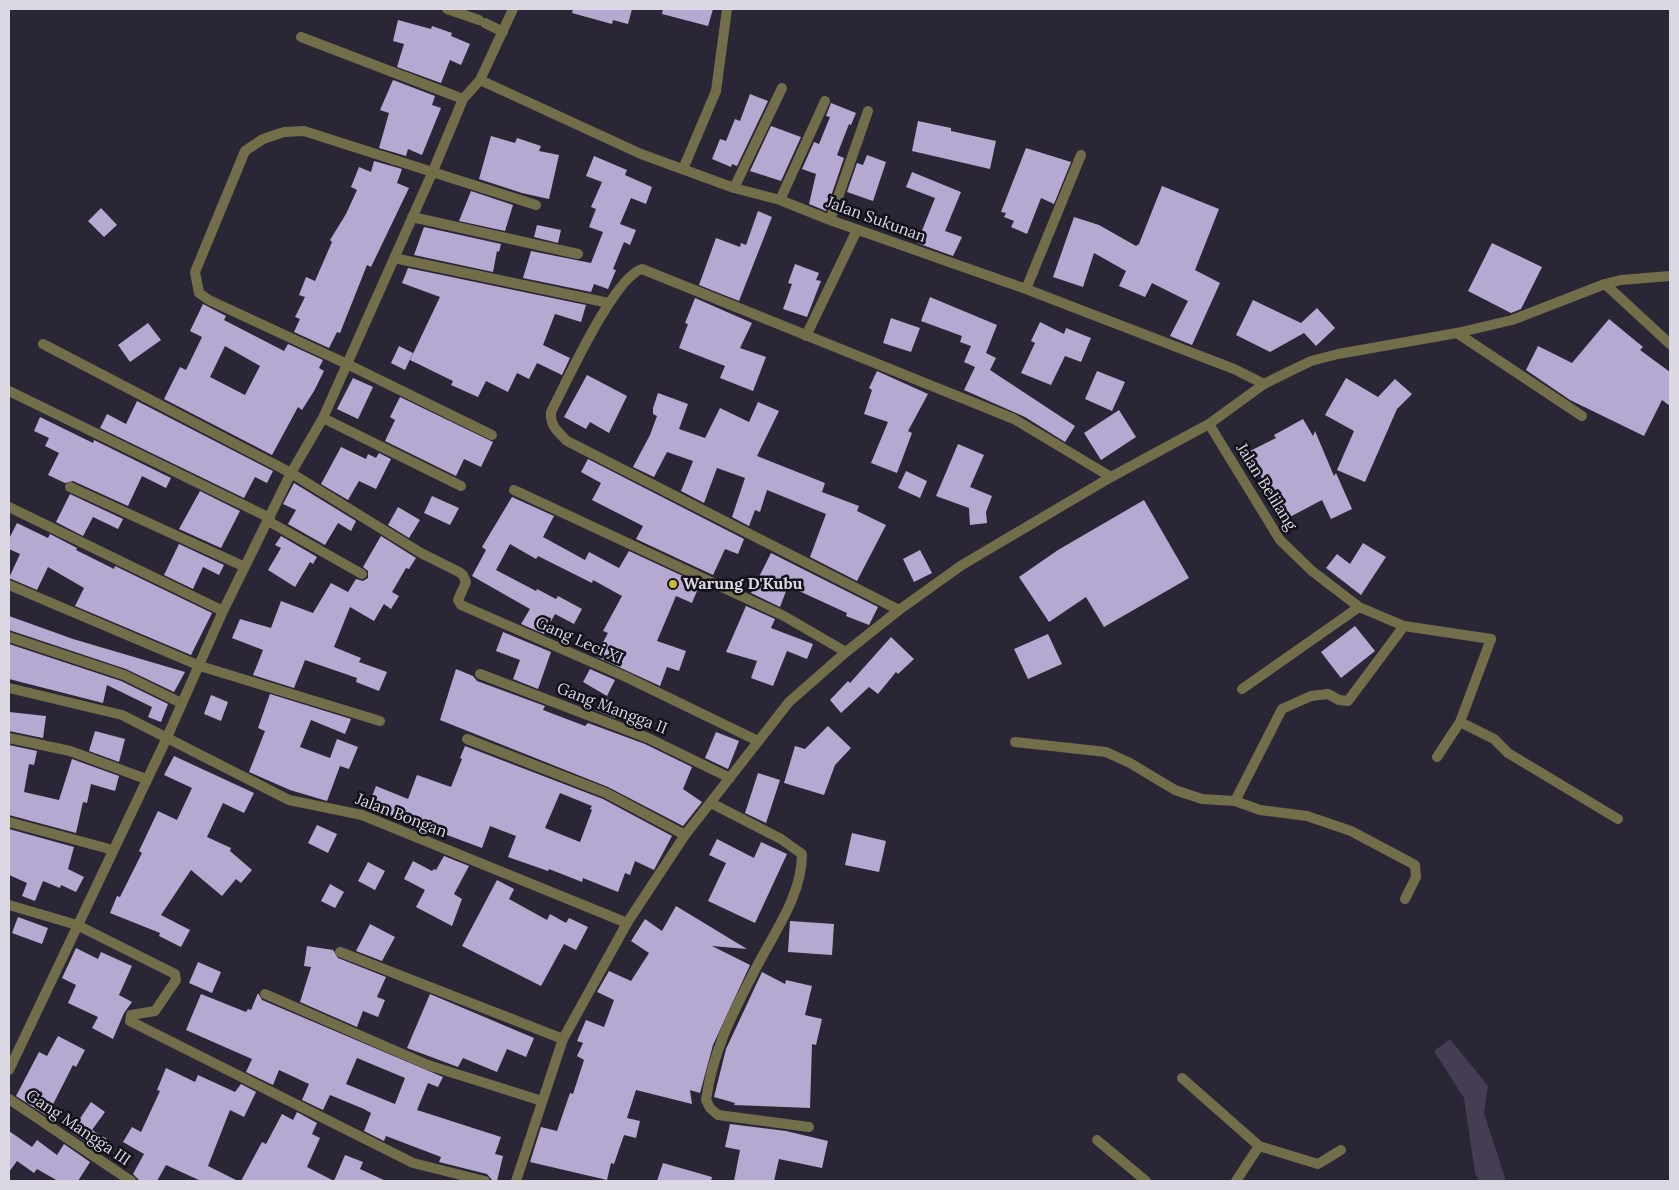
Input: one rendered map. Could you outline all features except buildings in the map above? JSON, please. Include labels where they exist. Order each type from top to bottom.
[{"type":"street","points":[[447,9],[503,32]]},
{"type":"street","points":[[9,1070],[181,702],[200,666],[223,611],[291,473],[323,418],[434,171],[463,99],[480,80],[513,9]]},
{"type":"street","points":[[683,169],[716,91],[726,9]]},
{"type":"street","points":[[301,37],[463,99]]},
{"type":"street","name":"Jalan Sukunan","points":[[480,80],[641,154],[734,188],[780,200],[857,230],[1026,289],[1234,369],[1264,384]]},
{"type":"street","points":[[734,188],[782,88]]},
{"type":"street","points":[[780,200],[825,101]]},
{"type":"street","points":[[830,220],[868,111]]},
{"type":"street","points":[[492,435],[347,364],[209,300],[199,293],[194,272],[245,151],[263,139],[284,132],[304,131],[536,205]]},
{"type":"street","points":[[1026,289],[1082,155]]},
{"type":"street","points":[[412,217],[578,254]]},
{"type":"street","points":[[806,336],[857,230]]},
{"type":"street","points":[[394,258],[609,303]]},
{"type":"street","points":[[899,610],[567,441],[556,432],[552,424],[550,412],[609,303],[625,280],[634,272],[642,270],[1014,419],[1112,478]]},
{"type":"street","points":[[516,1181],[563,1039],[627,923],[685,835],[789,702],[846,652],[899,610],[990,547],[1209,424],[1264,384],[1310,362],[1338,354],[1457,333],[1512,320],[1605,284],[1621,280],[1670,276]]},
{"type":"street","points":[[1605,284],[1670,344]]},
{"type":"street","points":[[1457,333],[1582,416]]},
{"type":"street","points":[[43,344],[291,473]]},
{"type":"street","points":[[9,391],[269,519],[362,574]]},
{"type":"street","points":[[323,418],[461,486]]},
{"type":"street","name":"Jalan Belilang","points":[[1209,424],[1280,540],[1312,571],[1359,607],[1404,626],[1491,639],[1460,722]]},
{"type":"street","name":"Gang Leci XI","points":[[291,473],[421,553],[463,575],[466,582],[458,600],[461,605],[626,677],[758,741]]},
{"type":"street","points":[[70,487],[245,567]]},
{"type":"street","points":[[514,490],[784,616],[846,652]]},
{"type":"street","points":[[9,507],[223,611]]},
{"type":"street","points":[[9,585],[200,666],[380,721]]},
{"type":"street","points":[[1242,689],[1359,607]]},
{"type":"street","points":[[1235,801],[1282,709],[1311,696],[1328,694],[1339,700],[1348,701],[1404,626]]},
{"type":"street","points":[[9,637],[124,675],[181,702]]},
{"type":"street","name":"Gang Mangga II","points":[[480,674],[648,738],[730,778]]},
{"type":"street","name":"Jalan Bongan","points":[[9,688],[122,715],[289,800],[362,815],[627,923]]},
{"type":"street","points":[[1437,757],[1460,722],[1494,739],[1508,753],[1618,819]]},
{"type":"street","points":[[9,738],[70,752],[146,779]]},
{"type":"street","points":[[467,739],[606,793],[685,835]]},
{"type":"street","points":[[1015,742],[1106,752],[1130,763],[1175,790],[1202,799],[1235,801],[1260,810],[1307,816],[1342,828],[1415,865],[1416,877],[1405,899]]},
{"type":"street","points":[[711,803],[781,839],[802,854],[802,864],[788,910],[720,1040],[706,1100],[710,1108],[718,1115],[809,1127]]},
{"type":"street","points":[[9,822],[113,850]]},
{"type":"street","points":[[9,905],[77,925],[175,974],[176,980],[159,1007],[151,1013],[131,1015],[130,1021],[413,1163],[485,1181]]},
{"type":"street","points":[[340,952],[563,1039]]},
{"type":"street","points":[[266,994],[428,1065],[542,1101]]},
{"type":"street","points":[[1182,1078],[1259,1146],[1318,1164],[1341,1150]]},
{"type":"street","name":"Gang Mangga III","points":[[9,1100],[131,1181]]},
{"type":"street","points":[[1097,1140],[1146,1181]]},
{"type":"street","points":[[1236,1181],[1259,1146]]},
{"type":"shaded area","points":[[1450,1039],[1488,1086],[1484,1113],[1506,1181],[1479,1181],[1475,1173],[1464,1098],[1434,1051]]},
{"type":"place","name":"Warung D'Kubu","points":[[673,584]]}]
